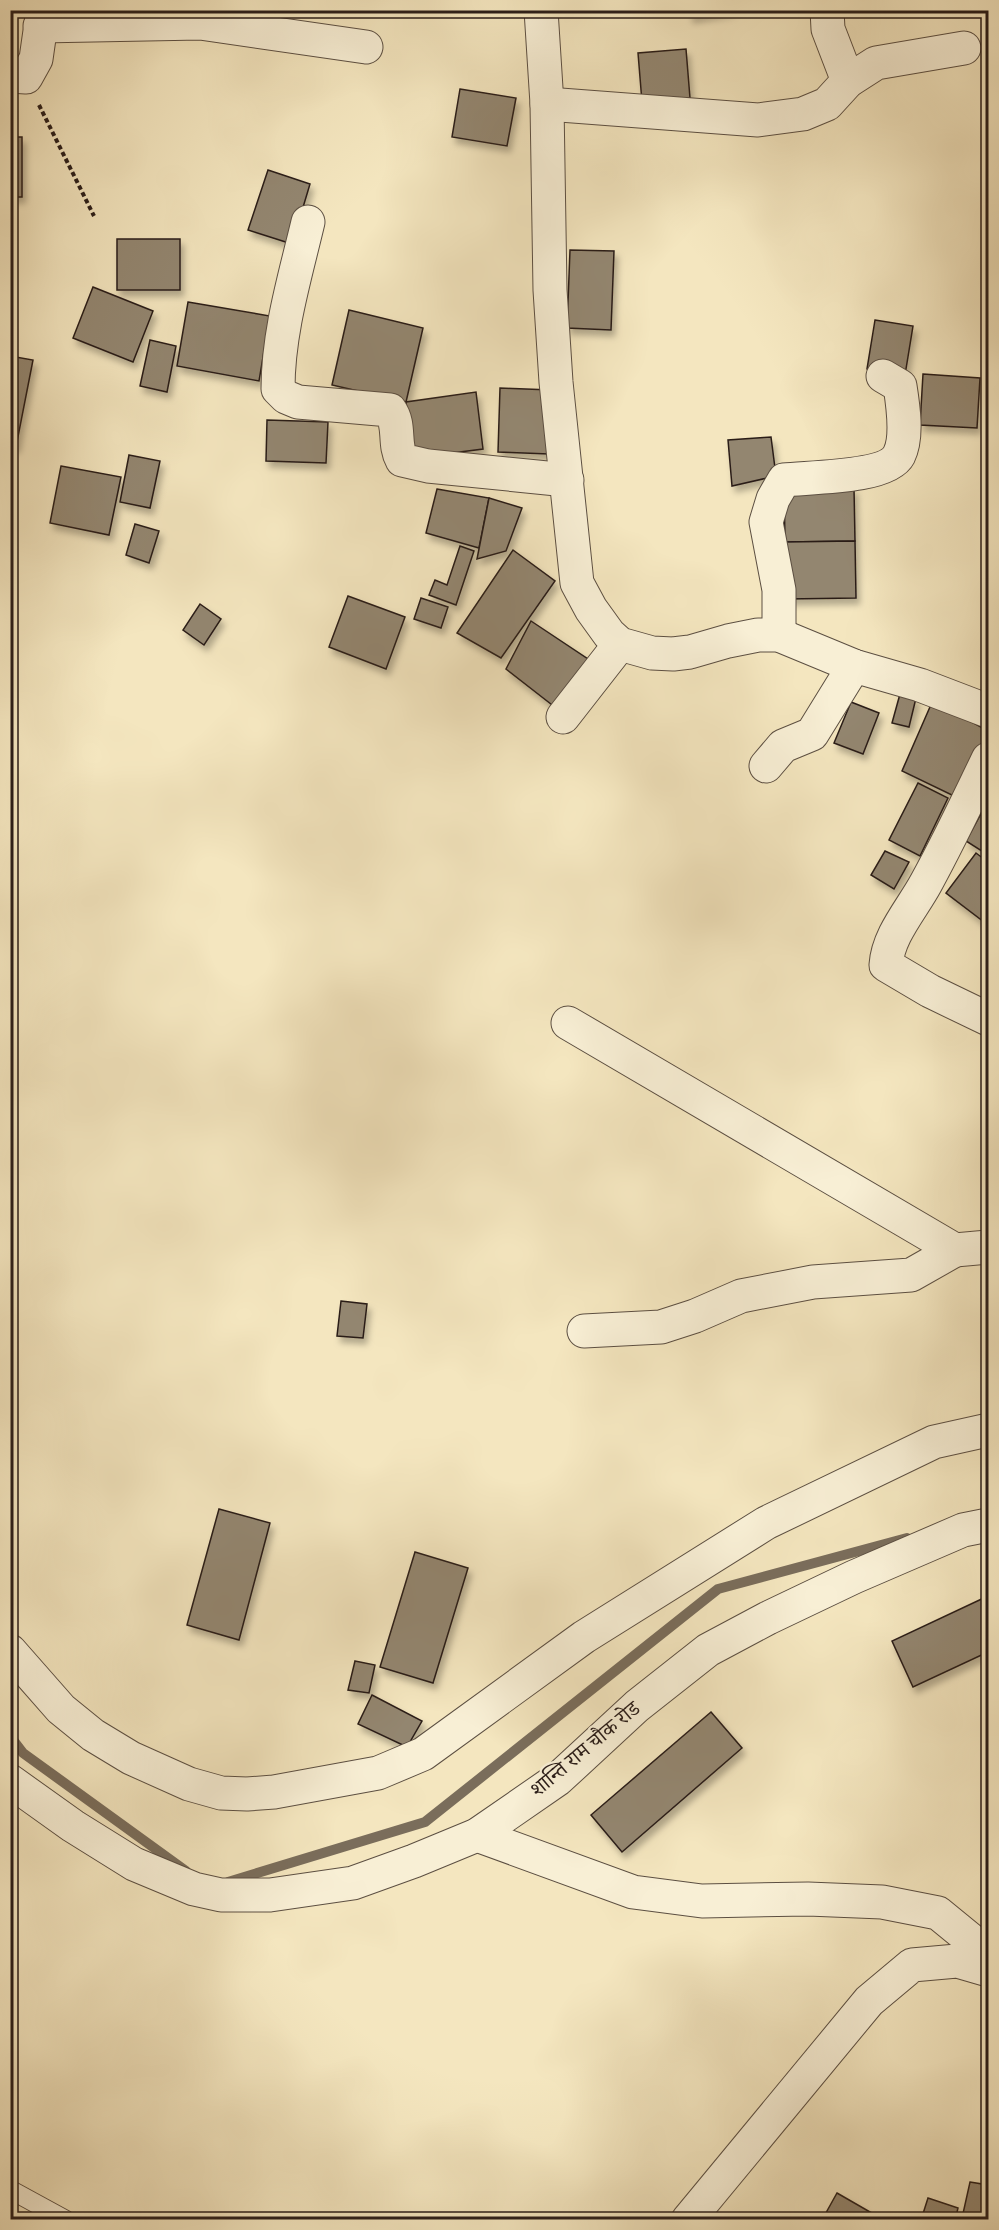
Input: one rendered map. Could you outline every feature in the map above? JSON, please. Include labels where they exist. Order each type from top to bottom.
[{"type":"street","points":[[541,10],[547,104],[550,290],[556,382],[577,583],[591,609],[609,634],[620,644],[652,653],[690,652],[738,639],[779,635],[854,666],[920,685],[988,711]]},
{"type":"street","points":[[827,10],[828,29],[848,81]]},
{"type":"street","points":[[18,76],[36,59],[42,18],[200,23],[366,47]]},
{"type":"street","points":[[547,104],[758,120],[803,114],[827,104],[848,81],[876,63],[964,48]]},
{"type":"street","points":[[308,222],[287,309],[278,366],[278,389],[286,397],[298,402],[390,410],[396,418],[399,454],[402,460],[428,466],[567,480]]},
{"type":"street","points":[[779,635],[779,590],[766,522],[772,499],[784,480],[868,473],[890,465],[898,457],[902,448],[904,413],[900,386],[883,376]]},
{"type":"street","points":[[562,717],[620,644]]},
{"type":"street","points":[[766,766],[783,746],[812,734],[854,666]]},
{"type":"street","points":[[988,759],[926,883],[892,940],[887,952],[886,965],[930,991],[988,1019]]},
{"type":"street","points":[[568,1023],[955,1250]]},
{"type":"street","points":[[584,1331],[661,1327],[695,1316],[741,1296],[813,1282],[911,1275],[955,1250],[988,1247]]},
{"type":"street","points":[[10,1651],[61,1709],[93,1735],[131,1758],[189,1784],[221,1793],[247,1794],[274,1792],[378,1773],[423,1754],[584,1637],[766,1523],[934,1442],[988,1430]]},
{"type":"street","name":"शान्ति राम चौक रोड","points":[[10,1781],[73,1826],[134,1864],[194,1889],[221,1895],[270,1895],[353,1883],[477,1835],[558,1779],[637,1706],[708,1650],[768,1618],[865,1573],[963,1530],[988,1525]]},
{"type":"street","points":[[477,1835],[633,1892],[702,1901],[808,1899],[882,1902],[938,1913],[971,1940],[988,1964]]},
{"type":"street","points":[[687,2220],[869,2001],[912,1965],[957,1961],[988,1970]]},
{"type":"lane","points":[[11,2190],[66,2220]]},
{"type":"path","points":[[18,76],[94,216]]},
{"type":"building","points":[[689,10],[731,10],[690,17]]},
{"type":"building","points":[[686,49],[690,98],[642,102],[638,53]]},
{"type":"building","points":[[460,89],[516,98],[507,146],[452,137]]},
{"type":"building","points":[[10,137],[22,137],[22,197],[10,197]]},
{"type":"building","points":[[268,170],[310,184],[292,244],[248,230]]},
{"type":"building","points":[[117,239],[180,239],[180,290],[117,290]]},
{"type":"building","points":[[570,250],[614,251],[611,330],[567,328]]},
{"type":"building","points":[[93,287],[153,311],[133,362],[73,338]]},
{"type":"building","points":[[188,302],[270,316],[259,381],[177,366]]},
{"type":"building","points":[[349,310],[423,328],[406,402],[332,385]]},
{"type":"building","points":[[875,320],[913,326],[905,375],[867,369]]},
{"type":"building","points":[[150,340],[176,346],[167,392],[140,386]]},
{"type":"building","points":[[10,356],[33,360],[16,447],[10,446]]},
{"type":"building","points":[[923,374],[980,378],[977,428],[920,425]]},
{"type":"building","points":[[500,388],[551,390],[549,454],[498,452]]},
{"type":"building","points":[[476,392],[483,449],[413,458],[406,402]]},
{"type":"building","points":[[267,420],[328,422],[326,463],[266,461]]},
{"type":"building","points":[[771,437],[776,476],[732,486],[728,440]]},
{"type":"building","points":[[129,455],[160,461],[150,508],[120,502]]},
{"type":"building","points":[[61,466],[121,477],[109,535],[50,523]]},
{"type":"building","points":[[854,488],[855,541],[785,542],[784,489]]},
{"type":"building","points":[[437,489],[489,498],[479,548],[426,533]]},
{"type":"building","points":[[489,498],[522,508],[506,551],[477,559]]},
{"type":"building","points":[[135,524],[159,531],[149,563],[126,555]]},
{"type":"building","points":[[855,541],[856,598],[786,599],[785,542]]},
{"type":"building","points":[[460,546],[474,551],[456,605],[429,595],[435,580],[447,585]]},
{"type":"building","points":[[513,550],[555,581],[501,658],[457,633]]},
{"type":"building","points":[[348,596],[405,617],[386,669],[329,647]]},
{"type":"building","points":[[421,598],[448,607],[441,628],[414,619]]},
{"type":"building","points":[[200,604],[221,619],[204,645],[183,630]]},
{"type":"building","points":[[531,621],[588,659],[556,708],[506,669]]},
{"type":"building","points":[[900,694],[916,698],[909,727],[892,723]]},
{"type":"building","points":[[933,700],[988,731],[956,797],[902,771]]},
{"type":"building","points":[[851,702],[879,713],[863,754],[834,743]]},
{"type":"building","points":[[918,783],[948,798],[920,856],[889,840]]},
{"type":"building","points":[[988,801],[988,855],[966,841]]},
{"type":"building","points":[[885,851],[909,862],[894,889],[871,875]]},
{"type":"building","points":[[976,853],[988,862],[988,925],[946,893]]},
{"type":"building","points":[[341,1301],[367,1304],[363,1338],[337,1336]]},
{"type":"building","points":[[219,1509],[270,1523],[239,1640],[187,1625]]},
{"type":"building","points":[[415,1552],[468,1568],[433,1683],[380,1667]]},
{"type":"building","points":[[988,1596],[988,1652],[913,1687],[892,1641]]},
{"type":"building","points":[[355,1661],[375,1665],[369,1693],[348,1690]]},
{"type":"building","points":[[372,1695],[422,1721],[407,1747],[358,1724]]},
{"type":"building","points":[[711,1712],[742,1748],[622,1852],[591,1815]]},
{"type":"building","points":[[970,2182],[988,2185],[988,2220],[962,2218]]},
{"type":"building","points":[[837,2193],[884,2220],[822,2220]]},
{"type":"building","points":[[928,2198],[958,2208],[955,2220],[921,2220]]},
{"type":"waterway","points":[[228,1882],[425,1822],[718,1589],[907,1538]]},
{"type":"waterway","points":[[10,1736],[23,1753],[186,1871]]}]
